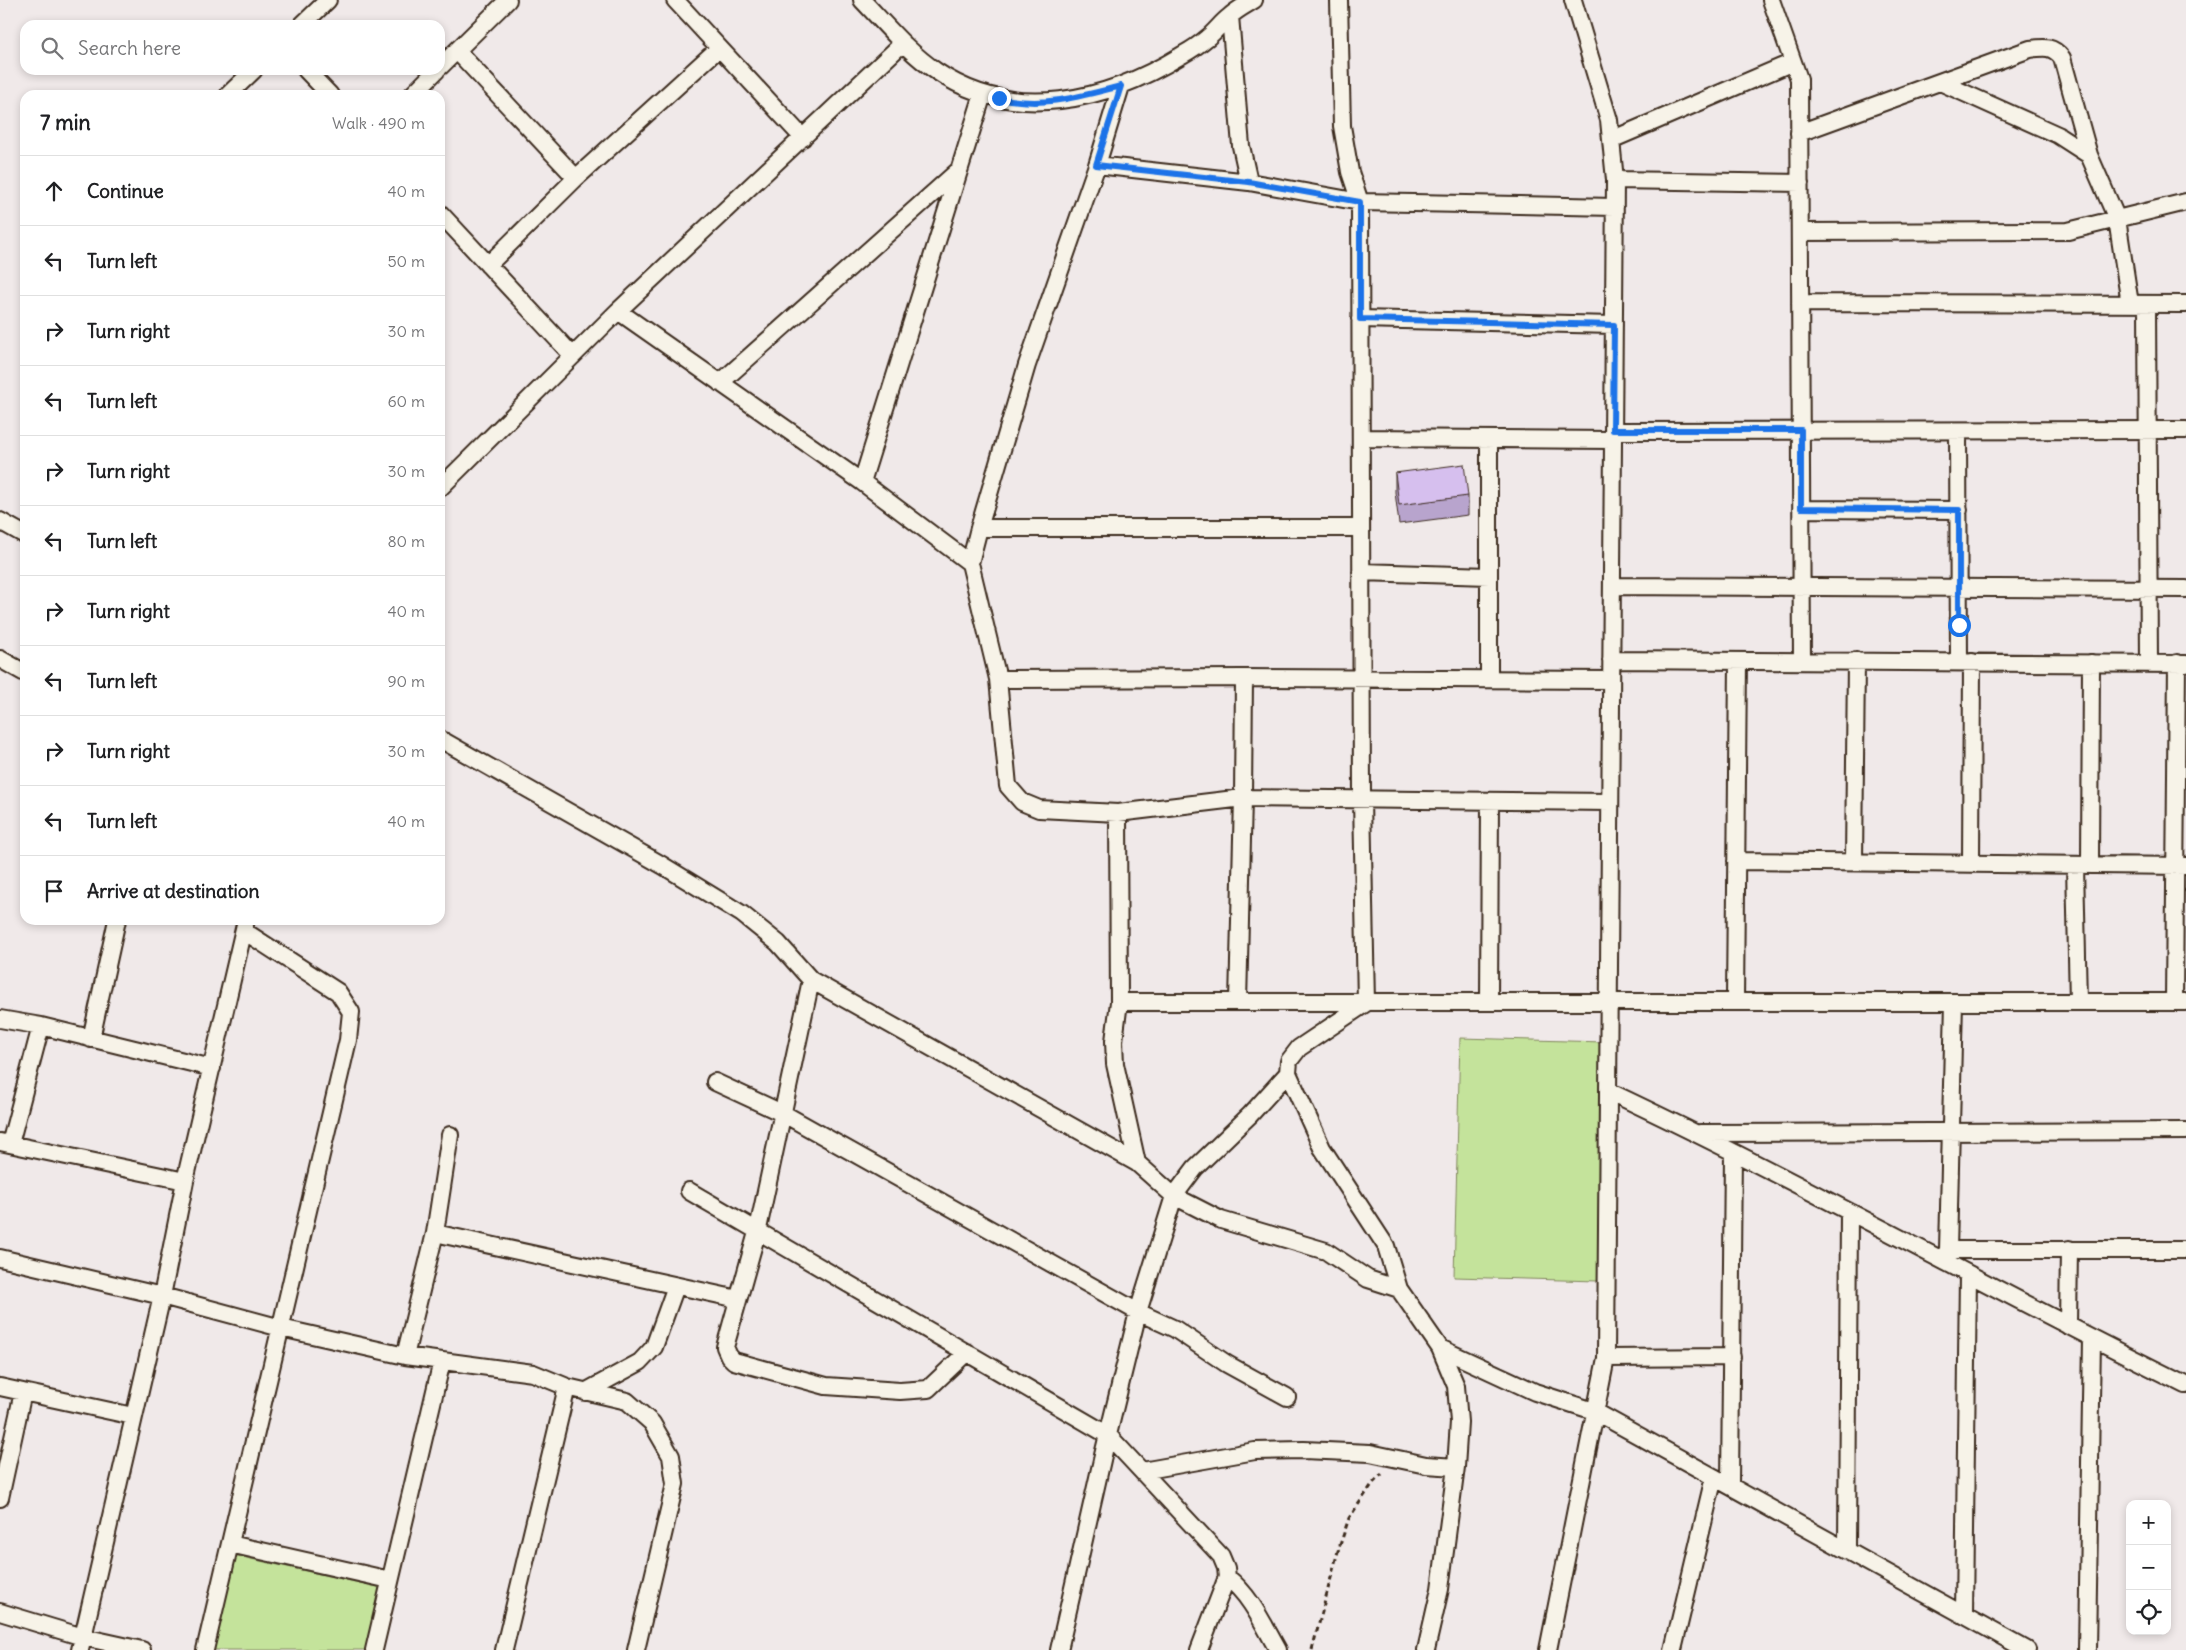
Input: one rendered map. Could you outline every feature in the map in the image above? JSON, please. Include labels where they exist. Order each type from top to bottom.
[{"type":"street","points":[[307,20],[328,0]]},
{"type":"street","points":[[445,62],[508,0]]},
{"type":"street","points":[[675,0],[803,138]]},
{"type":"street","points":[[862,0],[903,43],[937,71],[983,94],[1015,101],[1038,103],[1066,100],[1121,86],[1182,55],[1208,38],[1230,16],[1254,0]]},
{"type":"street","points":[[1339,0],[1342,126],[1350,172],[1360,202],[1362,799],[1366,1003]]},
{"type":"street","points":[[1771,0],[1799,79],[1802,661]]},
{"type":"street","points":[[1548,1650],[1606,1358],[1615,180],[1609,120],[1578,1]]},
{"type":"street","points":[[1230,16],[1241,146],[1249,182]]},
{"type":"street","points":[[445,483],[618,311],[903,43]]},
{"type":"street","points":[[1799,133],[2030,49],[2048,47],[2056,50],[2062,58],[2089,155],[2117,218],[2138,304],[2147,430],[2149,663]]},
{"type":"street","points":[[488,265],[576,178],[719,48]]},
{"type":"street","points":[[457,51],[576,178]]},
{"type":"street","points":[[1611,140],[1793,62]]},
{"type":"street","points":[[233,90],[249,75]]},
{"type":"street","points":[[311,75],[325,90]]},
{"type":"street","points":[[417,90],[432,75]]},
{"type":"street","points":[[1940,82],[2058,135],[2089,155]]},
{"type":"street","points":[[1121,86],[1096,165],[1027,364],[978,528],[970,563],[998,679],[1008,786],[1022,802],[1039,809],[1118,813],[1243,798],[1610,802]]},
{"type":"street","points":[[862,482],[983,94]]},
{"type":"street","points":[[1096,165],[1249,182],[1360,202],[1615,207]]},
{"type":"street","points":[[720,383],[960,170]]},
{"type":"street","points":[[1615,180],[1800,183]]},
{"type":"street","points":[[1800,232],[2068,230],[2186,202]]},
{"type":"street","points":[[445,218],[573,356]]},
{"type":"street","points":[[1800,303],[2186,304]]},
{"type":"street","points":[[618,311],[862,482],[970,563]]},
{"type":"street","points":[[1360,319],[1614,325]]},
{"type":"street","points":[[1361,438],[1489,439],[1801,430],[2186,430]]},
{"type":"street","points":[[1958,430],[1959,588],[1966,662],[1972,864]]},
{"type":"street","points":[[1489,439],[1489,679]]},
{"type":"street","points":[[1801,508],[1959,510]]},
{"type":"street","points":[[0,521],[20,532]]},
{"type":"street","points":[[978,528],[1361,528]]},
{"type":"street","points":[[1361,572],[1489,576]]},
{"type":"street","points":[[1612,586],[2186,589]]},
{"type":"street","points":[[0,658],[20,670]]},
{"type":"street","points":[[1119,1002],[2180,1002],[2182,664],[1611,660]]},
{"type":"street","points":[[1735,1002],[1738,661]]},
{"type":"street","points":[[1854,862],[1856,661]]},
{"type":"street","points":[[2078,1002],[2091,663]]},
{"type":"street","points":[[1238,1002],[1244,678]]},
{"type":"street","points":[[998,679],[1611,680]]},
{"type":"street","points":[[445,742],[662,865],[742,914],[778,942],[811,980],[1137,1164],[1174,1196],[1221,1220],[1326,1251],[1368,1279],[1399,1289]]},
{"type":"street","points":[[1489,1002],[1490,801]]},
{"type":"street","points":[[1118,813],[1119,1002],[1114,1041],[1115,1064],[1137,1164]]},
{"type":"street","points":[[1736,861],[2181,866]]},
{"type":"street","points":[[90,1039],[116,925]]},
{"type":"street","points":[[82,1643],[245,926],[338,992],[351,1012],[348,1040],[205,1650]]},
{"type":"street","points":[[811,980],[758,1229],[725,1347],[729,1356],[734,1361],[826,1386],[900,1391],[928,1388],[967,1352]]},
{"type":"street","points":[[1945,1255],[1951,1133],[1954,1002]]},
{"type":"street","points":[[1366,1003],[1300,1048],[1289,1061],[1288,1073],[1322,1148],[1386,1246],[1399,1289],[1440,1348],[1456,1386],[1459,1422],[1456,1467],[1440,1589],[1426,1650]]},
{"type":"street","points":[[0,1019],[41,1026],[212,1068]]},
{"type":"street","points":[[41,1026],[5,1143],[186,1181]]},
{"type":"street","points":[[1059,1650],[1138,1312],[1174,1196],[1195,1168],[1250,1115],[1288,1073]]},
{"type":"street","points":[[715,1082],[784,1114],[1138,1312],[1175,1329],[1227,1364],[1287,1397]]},
{"type":"street","points":[[1608,1091],[1697,1133],[1850,1212],[1945,1255],[1968,1274],[2092,1339],[2186,1385]]},
{"type":"street","points":[[1697,1133],[2186,1131]]},
{"type":"street","points":[[406,1356],[435,1233],[450,1135]]},
{"type":"street","points":[[1730,1486],[1734,1152]]},
{"type":"street","points":[[689,1191],[758,1229],[1108,1435],[1221,1556],[1226,1568],[1227,1577],[1199,1650]]},
{"type":"street","points":[[1848,1551],[1850,1212]]},
{"type":"street","points":[[435,1233],[738,1299]]},
{"type":"street","points":[[1945,1255],[2069,1249],[2186,1250]]},
{"type":"street","points":[[2068,1326],[2069,1249]]},
{"type":"street","points":[[0,1258],[162,1296],[281,1328],[406,1356],[532,1373],[567,1388],[627,1400],[652,1423],[671,1456],[675,1484],[636,1650]]},
{"type":"street","points":[[1964,1615],[1968,1274]]},
{"type":"street","points":[[585,1392],[640,1362],[654,1347],[676,1286]]},
{"type":"street","points":[[2087,1650],[2092,1339]]},
{"type":"street","points":[[1440,1348],[1535,1392],[1594,1411],[2026,1650]]},
{"type":"street","points":[[1606,1358],[1732,1357]]},
{"type":"street","points":[[374,1650],[442,1361]]},
{"type":"street","points":[[0,1387],[133,1416]]},
{"type":"street","points":[[504,1650],[567,1388]]},
{"type":"street","points":[[0,1498],[23,1392]]},
{"type":"street","points":[[1142,1471],[1255,1451],[1362,1453],[1426,1466],[1456,1467]]},
{"type":"street","points":[[1673,1650],[1714,1477]]},
{"type":"street","points":[[230,1544],[390,1580]]},
{"type":"street","points":[[1227,1577],[1239,1586],[1249,1599],[1278,1650]]},
{"type":"street","points":[[0,1612],[82,1643],[142,1650]]},
{"type":"path","points":[[1312,1650],[1338,1551],[1349,1518],[1373,1483],[1397,1459]]},
{"type":"green space","points":[[1460,1038],[1604,1042],[1598,1281],[1454,1277]]},
{"type":"green space","points":[[233,1555],[387,1589],[373,1650],[212,1650]]},
{"type":"building","points":[[1464,464],[1468,496],[1399,505],[1395,473]]},
{"type":"route","points":[[999,98],[1038,103],[1066,100],[1121,86],[1096,165],[1249,182],[1360,202],[1360,319],[1614,325],[1613,430],[1801,430],[1801,508],[1959,510],[1959,625]]}]
